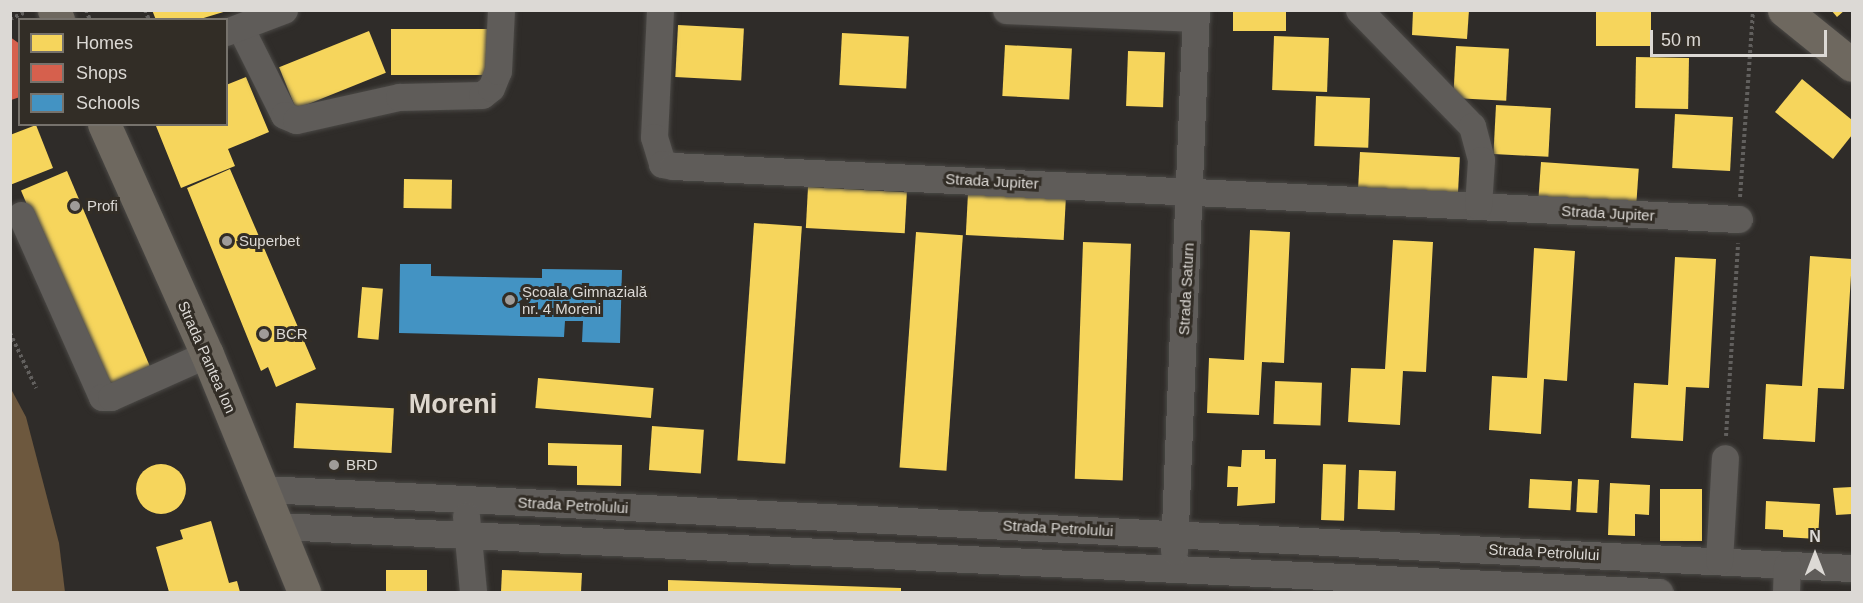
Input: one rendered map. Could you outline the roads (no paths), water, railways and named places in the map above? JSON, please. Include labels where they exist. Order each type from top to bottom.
[{"type":"main road","points":[[1784,10],[1852,65]]},
{"type":"main road","name":"Strada Pantea Ion","points":[[105,126],[207,354],[264,489],[304,592]]},
{"type":"street","points":[[284,10],[233,30],[284,115],[296,120],[399,97],[482,95],[491,88],[498,72],[501,10]]},
{"type":"street","name":"Strada Jupiter","points":[[660,10],[654,137],[662,164],[1739,219]]},
{"type":"street","points":[[1006,10],[1196,14]]},
{"type":"street","points":[[1359,10],[1472,126],[1481,160],[1478,206]]},
{"type":"street","name":"Strada Saturn","points":[[1173,567],[1191,190],[1196,14]]},
{"type":"street","points":[[21,215],[102,398],[207,354]]},
{"type":"street","points":[[1719,561],[1725,458]]},
{"type":"street","name":"Strada Petrolului","points":[[264,489],[1852,568]]},
{"type":"street","points":[[466,500],[466,534],[473,592]]},
{"type":"street","points":[[836,550],[837,518]]},
{"type":"street","points":[[278,526],[836,550],[1659,592]]},
{"type":"street","points":[[1786,592],[1787,564]]},
{"type":"place","name":"Profi","points":[[75,206]]},
{"type":"place","name":"Superbet","points":[[227,241]]},
{"type":"place","name":"Școala Gimnazială nr. 4 Moreni","points":[[510,300]]},
{"type":"place","name":"BCR","points":[[264,334]]},
{"type":"place","name":"BRD","points":[[334,465]]},
{"type":"district","name":"Moreni","points":[[453,405]]}]
